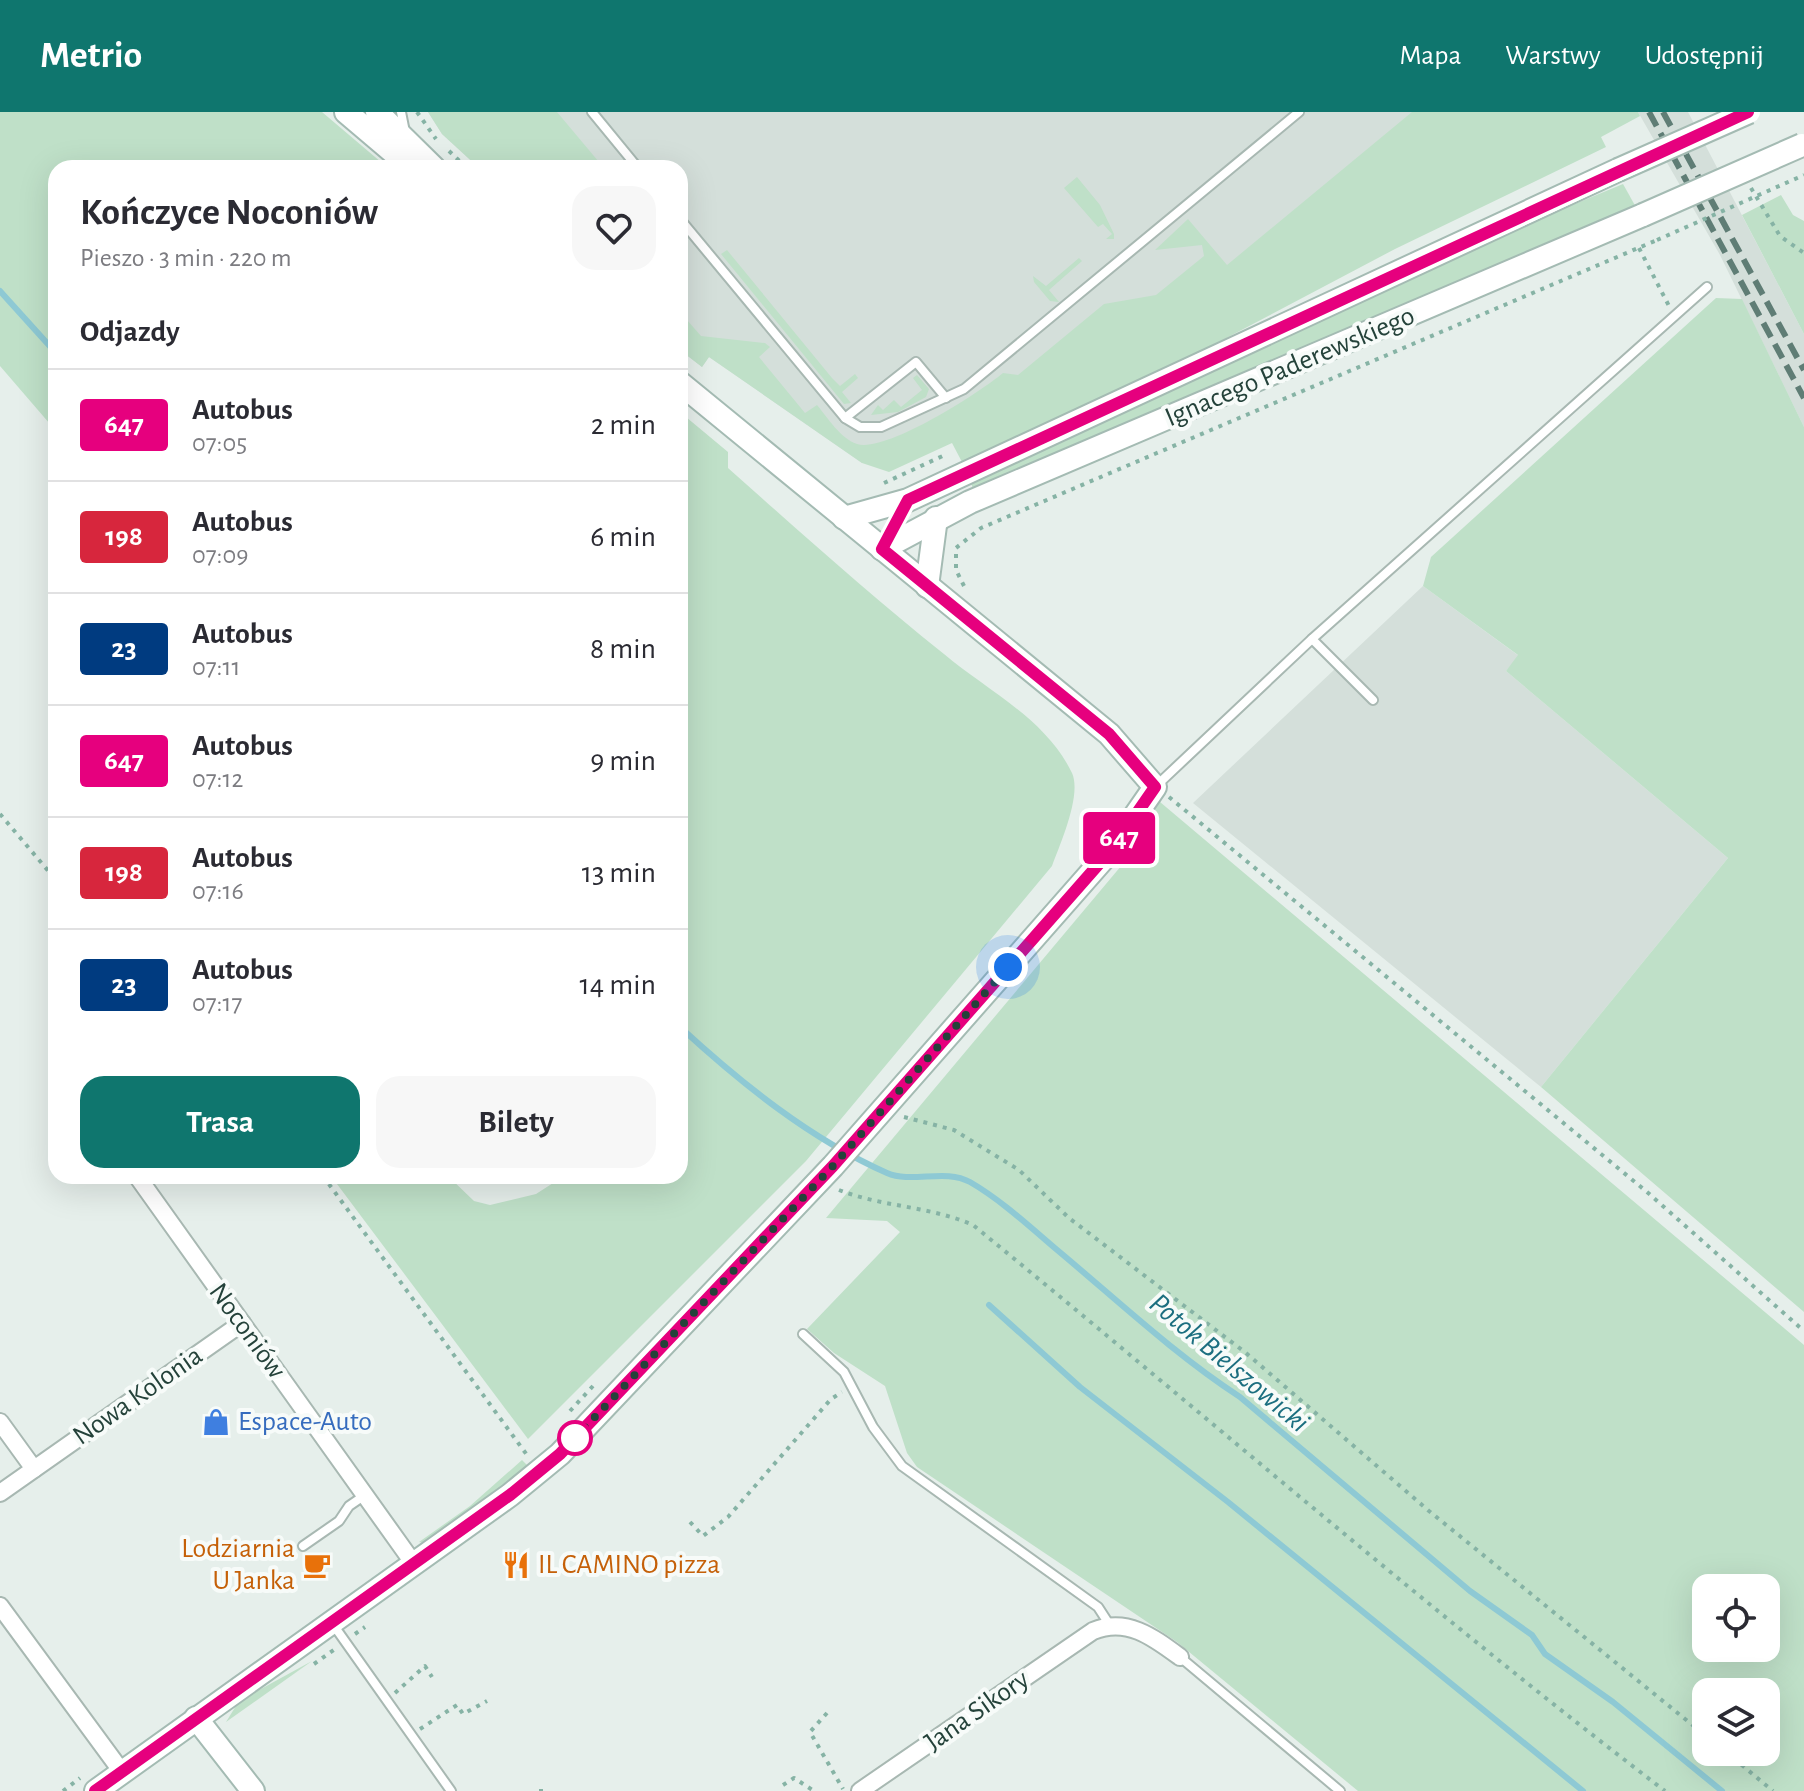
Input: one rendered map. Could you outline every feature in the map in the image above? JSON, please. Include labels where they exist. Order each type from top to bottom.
[{"type":"main road","points":[[346,112],[375,115],[406,137],[427,160]]},
{"type":"main road","name":"Ignacego Paderewskiego","points":[[844,518],[908,500],[1749,112]]},
{"type":"main road","points":[[375,115],[406,160]]},
{"type":"main road","name":"Ignacego Paderewskiego","points":[[882,549],[936,518],[1803,145]]},
{"type":"main road","points":[[96,1791],[541,1470],[827,1172],[1112,849],[1155,787],[1109,734],[688,390]]},
{"type":"main road","points":[[882,549],[908,500]]},
{"type":"main road","points":[[927,586],[936,518]]},
{"type":"main road","points":[[196,1718],[253,1791]]},
{"type":"street","name":"Noconiów","points":[[143,1184],[414,1564]]},
{"type":"street","name":"Nowa Kolonia","points":[[0,1493],[242,1323]]},
{"type":"street","points":[[0,1422],[34,1469]]},
{"type":"street","points":[[0,1606],[122,1772]]},
{"type":"street","points":[[1109,1624],[1123,1625],[1150,1635],[1180,1657]]},
{"type":"street","name":"Jana Sikory","points":[[860,1791],[1093,1631],[1109,1624]]},
{"type":"lane","points":[[401,112],[406,137]]},
{"type":"lane","points":[[592,112],[631,160]]},
{"type":"lane","points":[[688,229],[845,418],[865,428],[881,427],[946,398],[973,382],[1299,112]]},
{"type":"lane","points":[[1155,787],[1312,639],[1707,287]]},
{"type":"lane","points":[[845,418],[916,362],[946,398]]},
{"type":"lane","points":[[1312,639],[1373,700]]},
{"type":"lane","points":[[803,1334],[844,1372],[856,1389],[873,1427],[902,1466],[1098,1607],[1109,1624]]},
{"type":"lane","points":[[303,1546],[339,1521],[349,1506],[365,1495]]},
{"type":"lane","points":[[332,1623],[451,1791]]},
{"type":"lane","points":[[1180,1657],[1340,1791]]},
{"type":"path","points":[[417,112],[436,139],[458,160]]},
{"type":"path","points":[[966,589],[956,570],[956,548],[981,528],[1804,175]]},
{"type":"path","points":[[1639,248],[1660,296]]},
{"type":"path","points":[[873,487],[947,454]]},
{"type":"path","points":[[1155,787],[1305,906],[1647,1192],[1804,1331]]},
{"type":"path","points":[[0,814],[48,871]]},
{"type":"path","points":[[884,1108],[892,1114],[954,1130],[1019,1170],[1069,1218],[1246,1353],[1429,1511],[1692,1725]]},
{"type":"path","points":[[827,1172],[855,1196],[943,1212],[973,1225],[1188,1400],[1386,1569],[1665,1791]]},
{"type":"path","points":[[329,1184],[515,1440],[541,1470]]},
{"type":"path","points":[[690,1522],[703,1536],[728,1517],[831,1399],[839,1392],[856,1389]]},
{"type":"path","points":[[387,1700],[425,1666],[432,1677]]},
{"type":"path","points":[[412,1735],[457,1705],[463,1714],[487,1701]]},
{"type":"path","points":[[827,1713],[810,1732],[844,1791]]},
{"type":"path","points":[[1743,1766],[1773,1791]]},
{"type":"path","points":[[783,1785],[794,1778],[814,1791]]},
{"type":"shaded area","points":[[428,112],[1526,112],[862,463],[709,357],[702,367],[688,356],[688,160],[470,160],[442,134]]},
{"type":"shaded area","points":[[1638,112],[1688,112],[1804,334],[1804,427],[1720,255]]},
{"type":"shaded area","points":[[1423,586],[1519,656],[1506,671],[1728,858],[1541,1087],[1193,803]]},
{"type":"green space","points":[[0,112],[322,112],[379,160],[48,160],[48,422],[0,366]]},
{"type":"green space","points":[[428,112],[557,112],[597,160],[470,160],[442,134]]},
{"type":"green space","points":[[1412,112],[1638,112],[1640,116],[1601,137],[1606,147],[1395,249],[1213,345],[962,462],[952,443],[889,472],[862,463],[709,357],[702,367],[688,356],[688,321],[701,336],[765,343],[770,347],[759,357],[805,413],[817,405],[851,441],[871,444],[910,431],[954,407],[1003,373],[1018,375],[1104,304],[1156,295],[1204,256],[1202,245],[1155,250],[1188,219],[1227,265]]},
{"type":"green space","points":[[1077,177],[1100,205],[1114,234],[1114,239],[1106,239],[1112,234],[1103,224],[1098,227],[1064,188]]},
{"type":"green space","points":[[1623,184],[1637,209],[973,489],[971,483],[1541,218]]},
{"type":"green space","points":[[1781,195],[1793,215],[1804,221],[1804,334],[1742,215]]},
{"type":"green space","points":[[727,250],[840,386],[855,374],[858,378],[842,392],[851,403],[844,404],[721,254]]},
{"type":"green space","points":[[1079,258],[1082,261],[1049,290],[1059,302],[1050,301],[1034,282],[1033,276],[1046,286]]},
{"type":"green space","points":[[1716,298],[1742,299],[1804,427],[1804,1312],[1541,1087],[1728,858],[1506,671],[1518,655],[1423,586],[1431,557]]},
{"type":"green space","points":[[917,375],[929,389],[926,397],[898,412],[871,415],[878,405],[883,410],[894,400],[901,407],[922,390],[913,378]]},
{"type":"green space","points":[[688,419],[728,452],[728,468],[808,539],[916,632],[1032,721],[1061,754],[1072,773],[1072,806],[1052,866],[806,1161],[528,1439],[337,1184],[456,1184],[474,1201],[490,1205],[536,1194],[552,1184],[688,1184]]},
{"type":"green space","points":[[1147,791],[1804,1345],[1804,1791],[1358,1791],[1177,1642],[917,1467],[907,1453],[885,1386],[834,1353],[807,1329],[900,1232],[887,1221],[826,1218],[1137,847]]},
{"type":"green space","points":[[522,1460],[529,1467],[515,1479],[425,1543],[419,1542],[470,1506]]},
{"type":"green space","points":[[312,1661],[226,1722],[239,1701]]},
{"type":"waterway","name":"Potok Bielszowicki","points":[[0,291],[48,344]]},
{"type":"waterway","name":"Potok Bielszowicki","points":[[688,1034],[778,1108],[858,1159],[897,1176],[960,1178],[993,1197],[1169,1344],[1240,1397],[1470,1591],[1532,1635],[1545,1654],[1613,1702],[1722,1791]]},
{"type":"waterway","points":[[989,1305],[1080,1387],[1228,1502],[1583,1791]]},
{"type":"railway","points":[[1649,112],[1804,398]]},
{"type":"railway","points":[[1663,112],[1804,370]]},
{"type":"bus line","name":"647","points":[[95,1791],[510,1495],[560,1454],[833,1166],[1112,849],[1155,787],[1109,734],[882,549],[908,500],[1748,112]]},
{"type":"place","name":"Espace-Auto","points":[[216,1422]]},
{"type":"place","name":"Lodziarnia U Janka","points":[[317,1565]]},
{"type":"place","name":"IL CAMINO pizza","points":[[516,1565]]},
{"type":"route","points":[[575,1438],[833,1166],[1008,967]]}]
